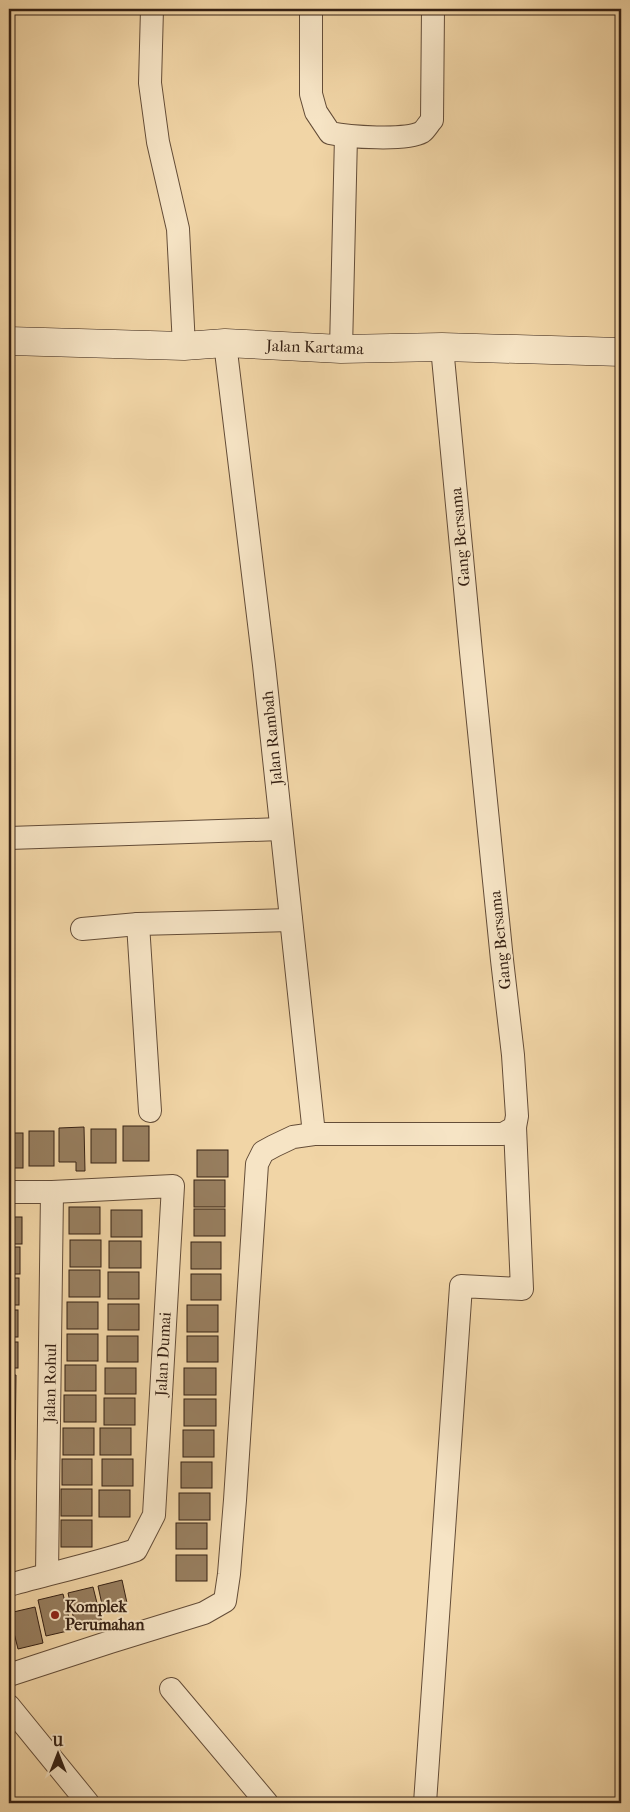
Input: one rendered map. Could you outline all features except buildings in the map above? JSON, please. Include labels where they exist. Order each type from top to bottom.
[{"type":"main road","name":"Jalan Kartama","points":[[9,341],[184,346],[225,343],[341,349],[442,347],[621,352]]},
{"type":"street","points":[[152,9],[150,83],[158,142],[178,230],[184,346]]},
{"type":"street","points":[[311,9],[311,94],[316,112],[330,133],[346,136],[398,137],[422,132],[432,120],[433,9]]},
{"type":"street","points":[[341,349],[346,136]]},
{"type":"street","name":"Jalan Rambah","points":[[225,343],[264,664],[314,1134]]},
{"type":"street","name":"Gang Bersama","points":[[425,1803],[461,1286],[522,1289],[515,1127],[517,1116],[513,1056],[471,652],[442,347]]},
{"type":"street","points":[[9,838],[281,829]]},
{"type":"street","points":[[82,930],[138,924],[291,920]]},
{"type":"street","points":[[138,924],[150,1111]]},
{"type":"street","points":[[9,1675],[204,1614],[224,1601],[229,1574],[235,1500],[257,1164],[263,1152],[293,1137],[314,1134],[504,1134],[515,1127]]},
{"type":"street","name":"Jalan Dumai","points":[[9,1192],[52,1192],[173,1186],[154,1515],[136,1550],[93,1564],[9,1585]]},
{"type":"street","name":"Jalan Rohul","points":[[47,1574],[52,1192]]},
{"type":"street","points":[[171,1689],[267,1803]]},
{"type":"street","points":[[9,1706],[88,1803]]},
{"type":"place","name":"Komplek Perumahan","points":[[55,1615]]}]
